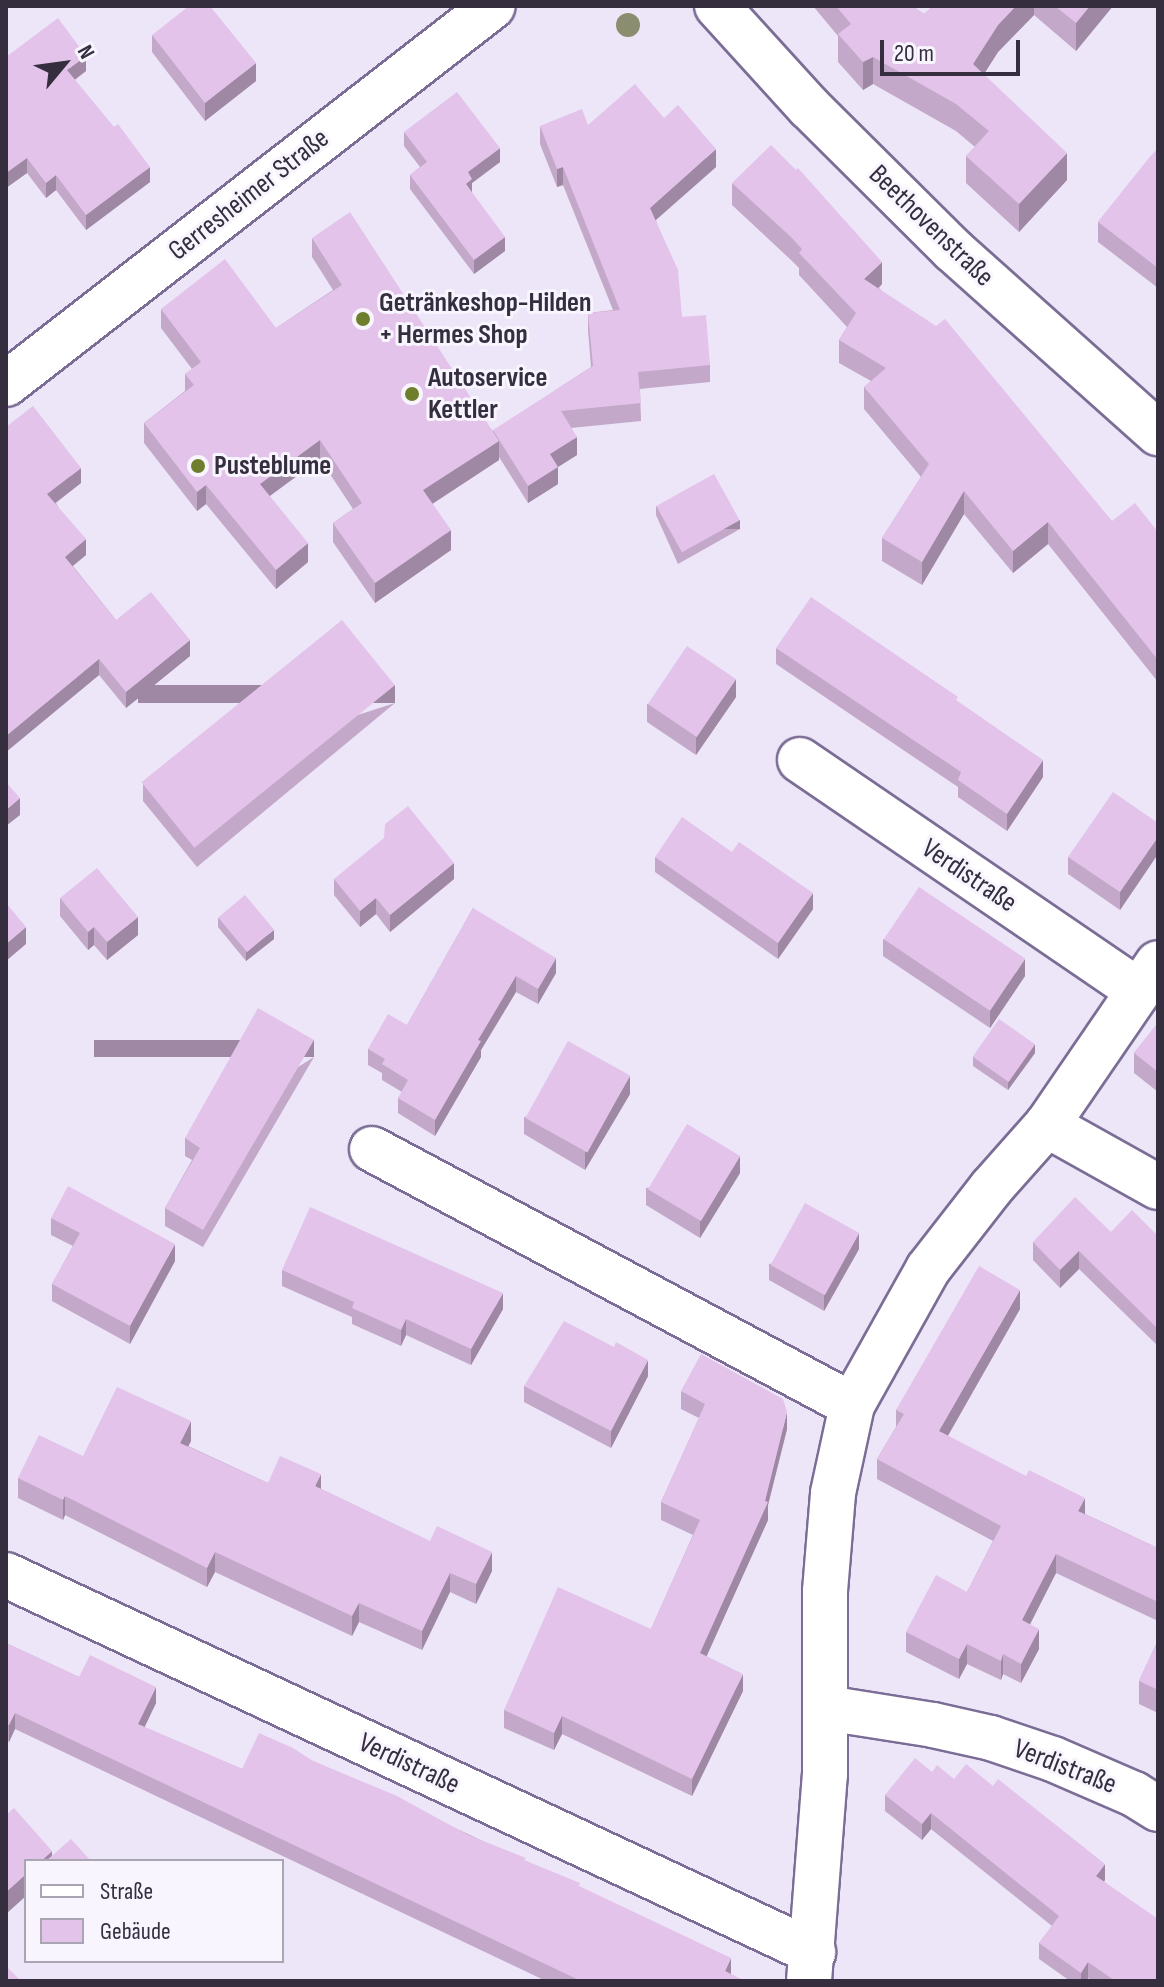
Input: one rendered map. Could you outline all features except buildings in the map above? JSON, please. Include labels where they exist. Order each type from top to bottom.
[{"type":"street","name":"Gerresheimer Straße","points":[[6,384],[493,6]]},
{"type":"street","name":"Beethovenstraße","points":[[717,6],[809,107],[953,250],[1158,433]]},
{"type":"street","name":"Verdistraße","points":[[6,1575],[811,1966],[826,1708],[825,1591],[833,1493],[852,1405],[906,1302],[928,1269],[991,1188],[1047,1125],[1148,977],[800,760]]},
{"type":"street","points":[[1047,1125],[1158,1187]]},
{"type":"street","points":[[372,1149],[852,1405]]},
{"type":"street","name":"Verdistraße","points":[[826,1708],[933,1725],[991,1738],[1053,1759],[1134,1794],[1158,1809]]},
{"type":"place","name":"Getränkeshop-Hilden + Hermes Shop","points":[[363,319]]},
{"type":"place","name":"Autoservice Kettler","points":[[412,394]]},
{"type":"place","name":"Pusteblume","points":[[198,466]]}]
